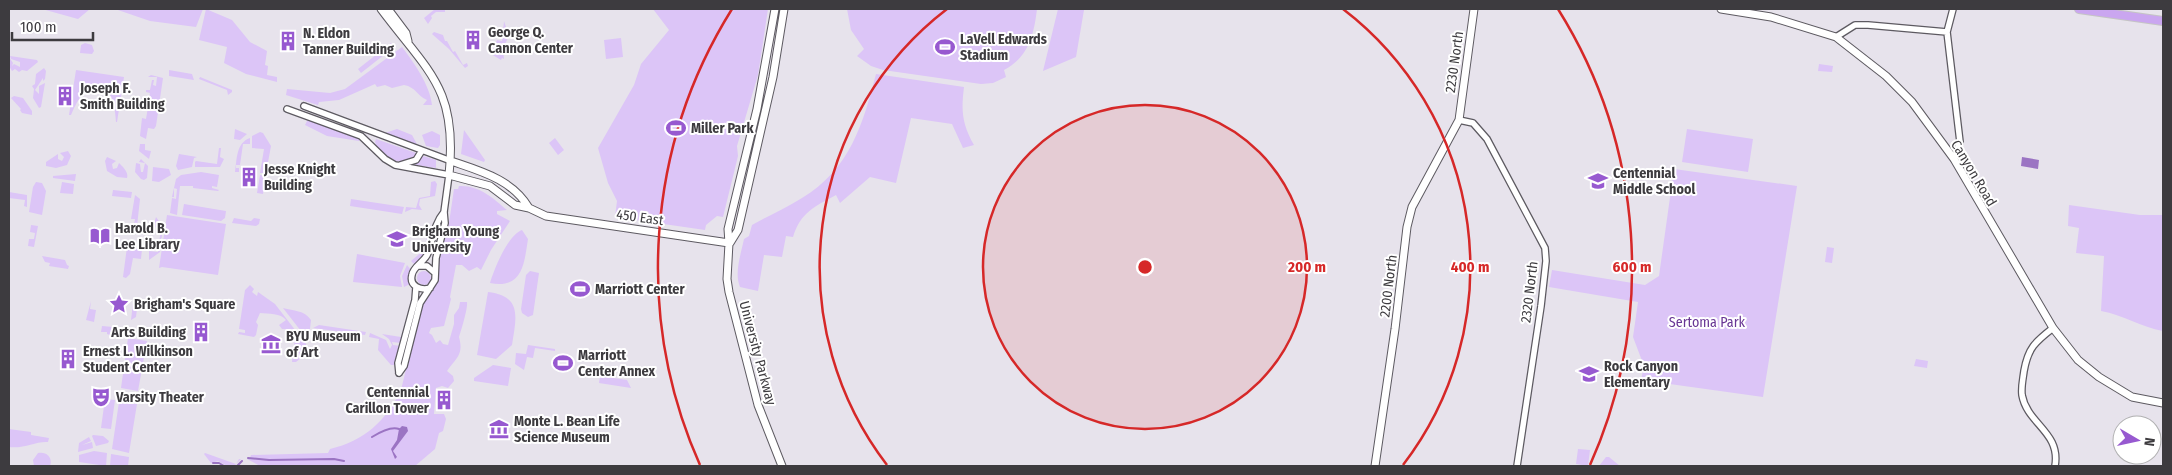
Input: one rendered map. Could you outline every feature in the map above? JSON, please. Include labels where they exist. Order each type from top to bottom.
[{"type":"highway","points":[[2079,9],[2163,21]]},
{"type":"main road","points":[[381,9],[402,38],[408,41]]},
{"type":"main road","points":[[388,9],[406,33],[408,41],[433,75],[444,98],[451,130],[449,175]]},
{"type":"main road","name":"University Parkway","points":[[775,9],[759,100],[728,229],[727,261],[729,292],[758,405],[782,466]]},
{"type":"main road","name":"University Parkway","points":[[729,243],[738,230],[760,135],[784,9]]},
{"type":"main road","name":"2230 North","points":[[1459,120],[1474,9]]},
{"type":"main road","name":"Canyon Road","points":[[1720,9],[1771,17],[1836,38],[1886,76],[1912,102],[1954,160],[2052,328],[2078,360],[2099,377],[2132,397],[2163,403]]},
{"type":"main road","name":"2200 North","points":[[1376,466],[1407,227],[1412,207],[1459,120]]},
{"type":"main road","points":[[450,162],[499,179],[523,198],[529,208]]},
{"type":"main road","name":"450 East","points":[[449,175],[490,186],[515,205],[529,208],[546,216],[729,243]]},
{"type":"street","points":[[1953,9],[1947,32],[1960,142],[1954,160]]},
{"type":"street","points":[[1836,38],[1855,25],[1947,32]]},
{"type":"street","points":[[304,106],[450,162]]},
{"type":"street","points":[[287,109],[355,133],[371,144],[385,159],[395,165],[449,175],[444,212],[445,223],[438,252],[436,280],[420,303],[407,357],[399,373],[398,362],[415,300],[416,287],[411,278],[413,272],[428,254],[438,219],[444,212]]},
{"type":"street","name":"2320 North","points":[[1459,120],[1473,123],[1487,139],[1545,248],[1546,256],[1541,306],[1517,466]]},
{"type":"street","points":[[371,144],[372,138],[376,134]]},
{"type":"street","points":[[395,165],[416,160],[421,152]]},
{"type":"street","points":[[435,229],[438,232],[435,245],[438,252]]},
{"type":"street","points":[[417,267],[428,266],[435,273]]},
{"type":"street","points":[[416,287],[424,290],[432,286]]},
{"type":"street","points":[[2052,328],[2031,347],[2026,358],[2022,388],[2023,399],[2028,408],[2054,444],[2056,454],[2055,466]]},
{"type":"green space","points":[[42,9],[90,9],[78,19]]},
{"type":"green space","points":[[115,9],[203,9],[196,27],[150,21]]},
{"type":"green space","points":[[206,9],[232,20],[250,42],[267,51],[265,65],[268,66],[267,75],[277,77],[277,82],[246,74],[224,63],[227,47],[199,40]]},
{"type":"green space","points":[[435,9],[445,9],[445,12],[436,12],[431,16],[432,18],[428,24],[424,18]]},
{"type":"green space","name":"Miller Park","points":[[653,9],[768,9],[758,75],[737,146],[738,156],[723,217],[717,216],[706,225],[705,230],[615,217],[617,201],[608,183],[598,148],[634,85],[641,64],[669,30]]},
{"type":"green space","name":"LaVell Edwards Stadium","points":[[847,9],[1037,9],[1032,36],[1025,52],[1004,70],[1006,77],[993,83],[981,84],[883,70],[871,66],[857,56],[864,49],[851,30]]},
{"type":"green space","points":[[1058,9],[1084,10],[1076,57],[1043,71]]},
{"type":"green space","points":[[504,21],[509,36],[503,48],[504,59],[502,58],[501,60],[491,54],[497,40],[502,41]]},
{"type":"green space","points":[[434,32],[443,35],[445,41],[447,41],[453,52],[455,51],[463,65],[467,63],[468,66],[465,68],[449,49],[432,34]]},
{"type":"green space","points":[[621,38],[623,57],[606,59],[604,40]]},
{"type":"green space","points":[[85,43],[92,45],[94,51],[92,54],[80,53],[81,45]]},
{"type":"green space","points":[[391,43],[394,47],[361,73],[358,69]]},
{"type":"green space","points":[[402,47],[425,82],[432,105],[423,105],[427,100],[404,85],[392,88],[385,85],[377,87],[375,84],[339,100],[319,102],[318,105],[324,107],[286,95],[287,89],[330,93],[345,89]]},
{"type":"green space","points":[[10,56],[37,60],[38,62],[27,71],[22,70],[19,72],[15,69],[12,71],[9,66],[9,57],[13,63],[12,66],[14,64],[20,67],[20,62],[11,59]]},
{"type":"green space","points":[[1819,64],[1833,66],[1832,72],[1818,71]]},
{"type":"green space","points":[[44,68],[46,71],[45,79],[43,81],[43,78],[35,90],[39,94],[39,86],[45,83],[41,107],[39,108],[33,98],[34,89],[32,86],[35,84],[36,74]]},
{"type":"green space","points":[[76,70],[124,77],[117,122],[110,96],[105,89],[99,86],[92,87],[84,92],[71,115],[69,115]]},
{"type":"green space","points":[[169,70],[192,74],[194,80],[169,76]]},
{"type":"green space","points":[[876,74],[964,87],[963,117],[974,145],[963,148],[952,124],[911,118],[896,183],[870,177],[840,203],[836,195],[809,211],[800,222],[793,237],[786,236],[782,257],[764,255],[758,291],[740,287],[738,270],[740,257],[744,239],[749,236],[752,225],[802,198],[832,173],[843,159],[860,128]]},
{"type":"green space","points":[[151,75],[163,78],[156,126],[154,129],[148,128],[146,139],[140,136],[142,118],[146,119],[148,107],[144,106],[144,104],[148,104],[150,93],[146,92],[146,90],[150,90],[152,80],[154,80],[153,85],[156,86],[157,77],[148,77]]},
{"type":"green space","points":[[200,77],[232,90],[232,92],[228,95],[227,90],[199,79]]},
{"type":"green space","points":[[14,96],[23,98],[32,111],[32,115],[22,113],[21,109],[11,98]]},
{"type":"green space","points":[[308,119],[361,138],[359,141],[327,136],[305,125]]},
{"type":"green space","points":[[235,129],[247,134],[240,140],[234,139]]},
{"type":"green space","points":[[397,129],[412,135],[418,146],[385,133]]},
{"type":"green space","points":[[1687,129],[1753,139],[1748,172],[1682,162]]},
{"type":"green space","points":[[464,130],[485,160],[484,162],[461,154]]},
{"type":"green space","points":[[432,131],[440,135],[440,145],[438,148],[426,146],[422,135]]},
{"type":"green space","points":[[260,132],[263,133],[271,146],[266,173],[260,173],[264,149],[252,148],[252,136]]},
{"type":"green space","points":[[250,138],[250,144],[243,144],[240,165],[236,165],[236,168],[239,168],[239,172],[235,172],[237,157],[240,148],[245,140]]},
{"type":"green space","points":[[555,138],[564,150],[558,155],[549,143]]},
{"type":"green space","points":[[376,139],[416,153],[417,158],[398,161],[387,158],[378,149],[375,142]]},
{"type":"green space","points":[[140,144],[145,144],[145,150],[151,151],[149,159],[139,151]]},
{"type":"green space","points":[[219,148],[221,148],[220,157],[224,159],[220,167],[195,167],[196,161],[217,164]]},
{"type":"green space","points":[[68,151],[71,156],[67,165],[56,168],[46,166],[46,162],[58,154],[58,159],[62,161],[64,157],[60,153]]},
{"type":"green space","points":[[179,154],[197,157],[194,158],[192,167],[178,170],[176,166]]},
{"type":"green space","points":[[423,156],[436,160],[436,168],[416,165],[415,163]]},
{"type":"green space","points":[[107,157],[116,161],[112,164],[113,169],[117,168],[119,163],[122,166],[126,171],[127,178],[117,177],[107,171],[105,161]]},
{"type":"green space","points":[[136,163],[140,164],[141,172],[143,172],[145,163],[148,166],[147,178],[144,180],[135,172]]},
{"type":"green space","points":[[153,167],[169,169],[171,175],[159,182],[152,181]]},
{"type":"green space","name":"Sertoma Park","points":[[1674,169],[1797,186],[1763,397],[1641,380],[1644,366],[1633,337],[1638,302],[1549,287],[1552,270],[1645,285],[1659,276]]},
{"type":"green space","points":[[201,172],[219,175],[217,187],[212,186],[212,188],[218,191],[193,188],[193,186],[180,186],[177,215],[170,213],[172,198],[176,199],[177,189],[174,188],[176,179],[181,175]]},
{"type":"green space","points":[[76,174],[75,181],[53,178],[53,176]]},
{"type":"green space","points":[[260,175],[266,176],[263,194],[257,193]]},
{"type":"green space","points":[[435,181],[437,184],[435,196],[420,199],[419,205],[422,210],[412,209],[405,212],[406,207],[416,208],[419,198],[430,196],[431,182]]},
{"type":"green space","points":[[36,182],[42,183],[46,191],[42,215],[29,212],[33,187]]},
{"type":"green space","points":[[62,182],[74,184],[73,194],[60,193]]},
{"type":"green space","points":[[459,186],[479,190],[491,197],[507,210],[497,211],[497,214],[510,221],[491,250],[481,270],[477,267],[469,271],[462,265],[456,265],[451,299],[444,326],[431,328],[429,333],[436,343],[440,340],[443,344],[448,345],[454,324],[454,315],[459,308],[460,302],[467,302],[459,337],[460,352],[447,371],[453,376],[454,381],[448,388],[442,386],[436,388],[434,414],[444,414],[446,419],[443,431],[439,433],[435,449],[415,466],[260,466],[247,459],[251,455],[328,453],[330,449],[353,441],[373,428],[388,411],[401,390],[421,307],[438,282],[439,257],[449,223],[454,189],[458,189]]},
{"type":"green space","points":[[113,190],[132,192],[131,198],[112,196]]},
{"type":"green space","points":[[9,192],[27,195],[27,207],[24,206],[25,200],[9,198]]},
{"type":"green space","points":[[135,195],[140,199],[137,226],[134,225],[135,219],[131,219]]},
{"type":"green space","points":[[351,199],[404,207],[402,214],[350,206]]},
{"type":"green space","points":[[184,204],[226,211],[225,218],[221,221],[182,215]]},
{"type":"green space","points":[[2069,205],[2140,215],[2163,215],[2163,331],[2101,311],[2104,256],[2076,253],[2079,228],[2068,226]]},
{"type":"green space","points":[[167,215],[226,224],[218,275],[159,268]]},
{"type":"green space","points":[[156,217],[163,227],[160,252],[149,260],[149,251],[158,252],[161,228],[153,227]]},
{"type":"green space","points":[[234,218],[251,221],[254,218],[260,219],[259,224],[256,226],[232,223]]},
{"type":"green space","points":[[31,225],[38,226],[34,247],[28,246],[29,239],[34,239],[35,233],[30,232]]},
{"type":"green space","points":[[522,230],[528,239],[520,273],[509,282],[501,284],[490,283],[498,261],[507,245]]},
{"type":"green space","points":[[428,232],[430,235],[427,247],[415,265],[411,261],[424,250]]},
{"type":"green space","points":[[127,247],[142,249],[141,259],[133,258],[130,274],[126,278],[123,277]]},
{"type":"green space","points":[[1827,247],[1834,248],[1832,263],[1825,262]]},
{"type":"green space","points":[[357,254],[405,263],[400,276],[402,287],[353,282]]},
{"type":"green space","points":[[42,256],[65,260],[69,266],[68,269],[49,266],[50,263],[45,262]]},
{"type":"green space","points":[[407,265],[411,270],[408,276],[410,284],[404,287],[402,276]]},
{"type":"green space","points":[[424,271],[429,273],[431,278],[429,283],[424,285],[419,283],[417,278],[419,273]]},
{"type":"green space","points":[[530,271],[539,273],[533,315],[528,317],[522,313],[521,309],[526,275]]},
{"type":"green space","points":[[250,285],[254,289],[252,292],[257,296],[258,292],[275,304],[306,344],[306,354],[296,362],[292,362],[293,353],[297,350],[294,346],[295,337],[286,335],[285,329],[282,329],[279,325],[286,320],[281,316],[260,313],[256,322],[258,325],[254,337],[238,334],[239,332],[245,333],[245,330],[239,329],[245,290]]},
{"type":"green space","points":[[488,292],[507,298],[515,310],[512,345],[496,359],[477,355]]},
{"type":"green space","points":[[138,300],[136,317],[131,320],[133,303]]},
{"type":"green space","points":[[91,301],[90,309],[96,310],[94,322],[86,320]]},
{"type":"green space","points":[[283,308],[305,314],[311,320],[309,338],[304,335]]},
{"type":"green space","points":[[319,325],[366,332],[365,335],[313,328]]},
{"type":"green space","points":[[102,326],[125,328],[125,336],[101,332]]},
{"type":"green space","points":[[403,330],[401,343],[392,342],[393,345],[401,346],[394,365],[391,365],[378,350],[379,339],[369,337],[370,333],[386,340],[390,349],[392,345],[389,339],[382,334],[401,337]]},
{"type":"green space","points":[[128,338],[147,341],[138,391],[121,388]]},
{"type":"green space","points":[[528,345],[555,349],[555,351],[535,348],[533,358],[527,357],[524,370],[515,364],[516,353],[526,354]]},
{"type":"green space","points":[[1916,359],[1928,361],[1927,368],[1914,366]]},
{"type":"green space","points":[[493,365],[511,368],[508,386],[474,381],[474,378]]},
{"type":"green space","points":[[600,376],[627,380],[631,388],[599,383]]},
{"type":"green space","points":[[105,399],[115,400],[111,429],[101,428]]},
{"type":"green space","points":[[119,402],[137,404],[129,453],[112,449]]},
{"type":"green space","points":[[9,429],[31,432],[31,435],[49,438],[48,442],[9,447]]},
{"type":"green space","points":[[93,435],[103,436],[109,441],[108,443],[96,446]]},
{"type":"green space","points":[[89,437],[91,441],[82,445],[92,442],[93,448],[78,452],[79,443]]},
{"type":"green space","points":[[1578,449],[1590,450],[1588,466],[1576,464]]},
{"type":"green space","points":[[94,451],[107,453],[106,466],[79,462],[79,455]]},
{"type":"green space","points":[[38,453],[44,453],[48,456],[51,460],[50,466],[34,466],[33,460]]},
{"type":"green space","points":[[205,453],[236,464],[234,466],[227,466],[218,461],[211,463]]},
{"type":"green space","points":[[111,454],[129,457],[128,466],[110,466]]},
{"type":"green space","points":[[1606,457],[1609,457],[1620,466],[1599,466]]},
{"type":"shaded area","points":[[2022,157],[2039,160],[2038,169],[2021,166]]},
{"type":"shaded area","points":[[402,426],[407,427],[408,431],[393,451],[397,457],[395,459],[391,449],[397,440],[399,429]]},
{"type":"waterway","points":[[372,437],[382,431],[399,429]]},
{"type":"waterway","points":[[248,458],[269,460],[334,459],[344,461]]},
{"type":"waterway","points":[[237,466],[242,461]]},
{"type":"waterway","points":[[213,463],[219,463],[224,466]]},
{"type":"place","name":"George Q. Cannon Center","points":[[473,40]]},
{"type":"place","name":"N. Eldon Tanner Building","points":[[288,41]]},
{"type":"place","name":"LaVell Edwards Stadium","points":[[945,47]]},
{"type":"place","name":"Joseph F. Smith Building","points":[[65,96]]},
{"type":"place","name":"Miller Park","points":[[676,128]]},
{"type":"place","name":"Jesse Knight Building","points":[[249,177]]},
{"type":"place","name":"Centennial Middle School","points":[[1598,181]]},
{"type":"place","name":"Harold B. Lee Library","points":[[100,236]]},
{"type":"place","name":"Brigham Young University","points":[[397,239]]},
{"type":"place","name":"Marriott Center","points":[[580,289]]},
{"type":"place","name":"Brigham's Square","points":[[119,304]]},
{"type":"place","name":"Arts Building","points":[[201,332]]},
{"type":"place","name":"BYU Museum of Art","points":[[271,344]]},
{"type":"place","name":"Ernest L. Wilkinson Student Center","points":[[68,359]]},
{"type":"place","name":"Marriott Center Annex","points":[[563,363]]},
{"type":"place","name":"Rock Canyon Elementary","points":[[1589,374]]},
{"type":"place","name":"Varsity Theater","points":[[101,397]]},
{"type":"place","name":"Centennial Carillon Tower","points":[[444,400]]},
{"type":"place","name":"Monte L. Bean Life Science Museum","points":[[499,429]]}]
